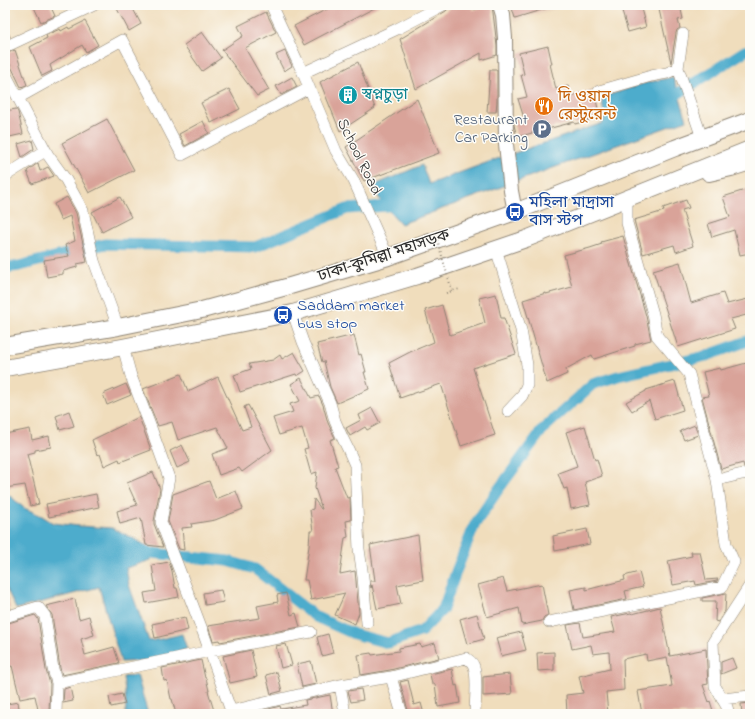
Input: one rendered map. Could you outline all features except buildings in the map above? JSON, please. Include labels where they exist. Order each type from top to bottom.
[{"type":"highway","points":[[675,148],[700,132],[750,109]]},
{"type":"highway","name":"ঢাকা–কুমিল্লা মহাসড়ক","points":[[5,346],[118,327],[202,310],[388,257],[515,212],[675,148],[750,120]]},
{"type":"highway","name":"ঢাকা–কুমিল্লা মহাসড়ক","points":[[5,368],[123,348],[293,313],[417,276],[526,239],[750,149]]},
{"type":"highway","points":[[671,180],[732,168],[750,162]]},
{"type":"main road","points":[[500,5],[503,15],[505,38],[506,144],[511,191],[515,212]]},
{"type":"street","points":[[5,47],[94,5]]},
{"type":"street","name":"School Road","points":[[270,5],[303,73],[336,151],[354,181],[388,257]]},
{"type":"street","points":[[303,73],[397,29],[443,5]]},
{"type":"street","points":[[683,34],[678,69],[700,132]]},
{"type":"street","points":[[18,98],[122,40],[182,155],[309,88]]},
{"type":"street","points":[[599,91],[678,69]]},
{"type":"street","points":[[5,73],[45,151],[66,180],[83,211],[94,261],[118,327]]},
{"type":"street","points":[[5,176],[45,151]]},
{"type":"street","points":[[549,622],[722,587],[734,562],[726,544],[717,480],[689,374],[658,336],[627,222],[627,198]]},
{"type":"street","points":[[496,249],[521,330],[526,365],[527,385],[522,396],[508,411]]},
{"type":"street","points":[[293,313],[303,342],[330,403],[335,421],[355,465],[359,548],[367,623]]},
{"type":"street","points":[[123,348],[131,376],[152,428],[169,478],[161,522],[232,712],[340,685],[391,677],[466,658],[472,662],[476,676],[475,714]]},
{"type":"street","points":[[717,480],[750,473]]},
{"type":"street","points":[[729,714],[727,707],[715,686],[713,642],[750,585]]},
{"type":"street","points":[[5,617],[38,607],[45,616],[53,669],[57,683],[56,714]]},
{"type":"street","points":[[57,683],[210,651],[311,632]]},
{"type":"street","points":[[391,677],[402,714]]},
{"type":"street","points":[[340,685],[345,714]]},
{"type":"street","points":[[722,699],[750,696]]},
{"type":"path","points":[[434,232],[452,290]]},
{"type":"path","points":[[446,293],[452,290],[460,290]]},
{"type":"shaded area","points":[[509,5],[566,5],[514,22]]},
{"type":"water","points":[[673,77],[687,120],[401,224],[382,203],[375,188],[377,184],[422,165],[429,184],[603,123],[604,114],[602,100],[606,96],[646,83]]},
{"type":"water","points":[[9,495],[24,508],[53,523],[112,528],[135,539],[148,548],[151,560],[126,568],[129,585],[149,641],[182,634],[187,649],[145,661],[121,662],[99,587],[16,609],[5,585],[5,496]]},
{"type":"water","points":[[137,675],[148,714],[126,714],[123,677]]},
{"type":"waterway","points":[[666,101],[745,51],[750,50]]},
{"type":"waterway","points":[[5,268],[19,266],[105,244],[255,247],[347,209],[400,205]]},
{"type":"waterway","points":[[135,548],[152,553],[228,561],[255,569],[316,617],[354,634],[388,643],[422,631],[443,609],[475,524],[543,429],[593,384],[618,376],[706,356],[750,340]]},
{"type":"place","name":"স্বপ্নচুড়া","points":[[348,95]]},
{"type":"place","name":"দি ওয়ান রেস্টুরেন্ট","points":[[544,106]]},
{"type":"place","name":"Restaurant Car Parking","points":[[542,129]]},
{"type":"place","name":"মহিলা মাদ্রাসা বাস স্টপ","points":[[515,212]]},
{"type":"place","name":"Saddam market bus stop","points":[[283,315]]}]
